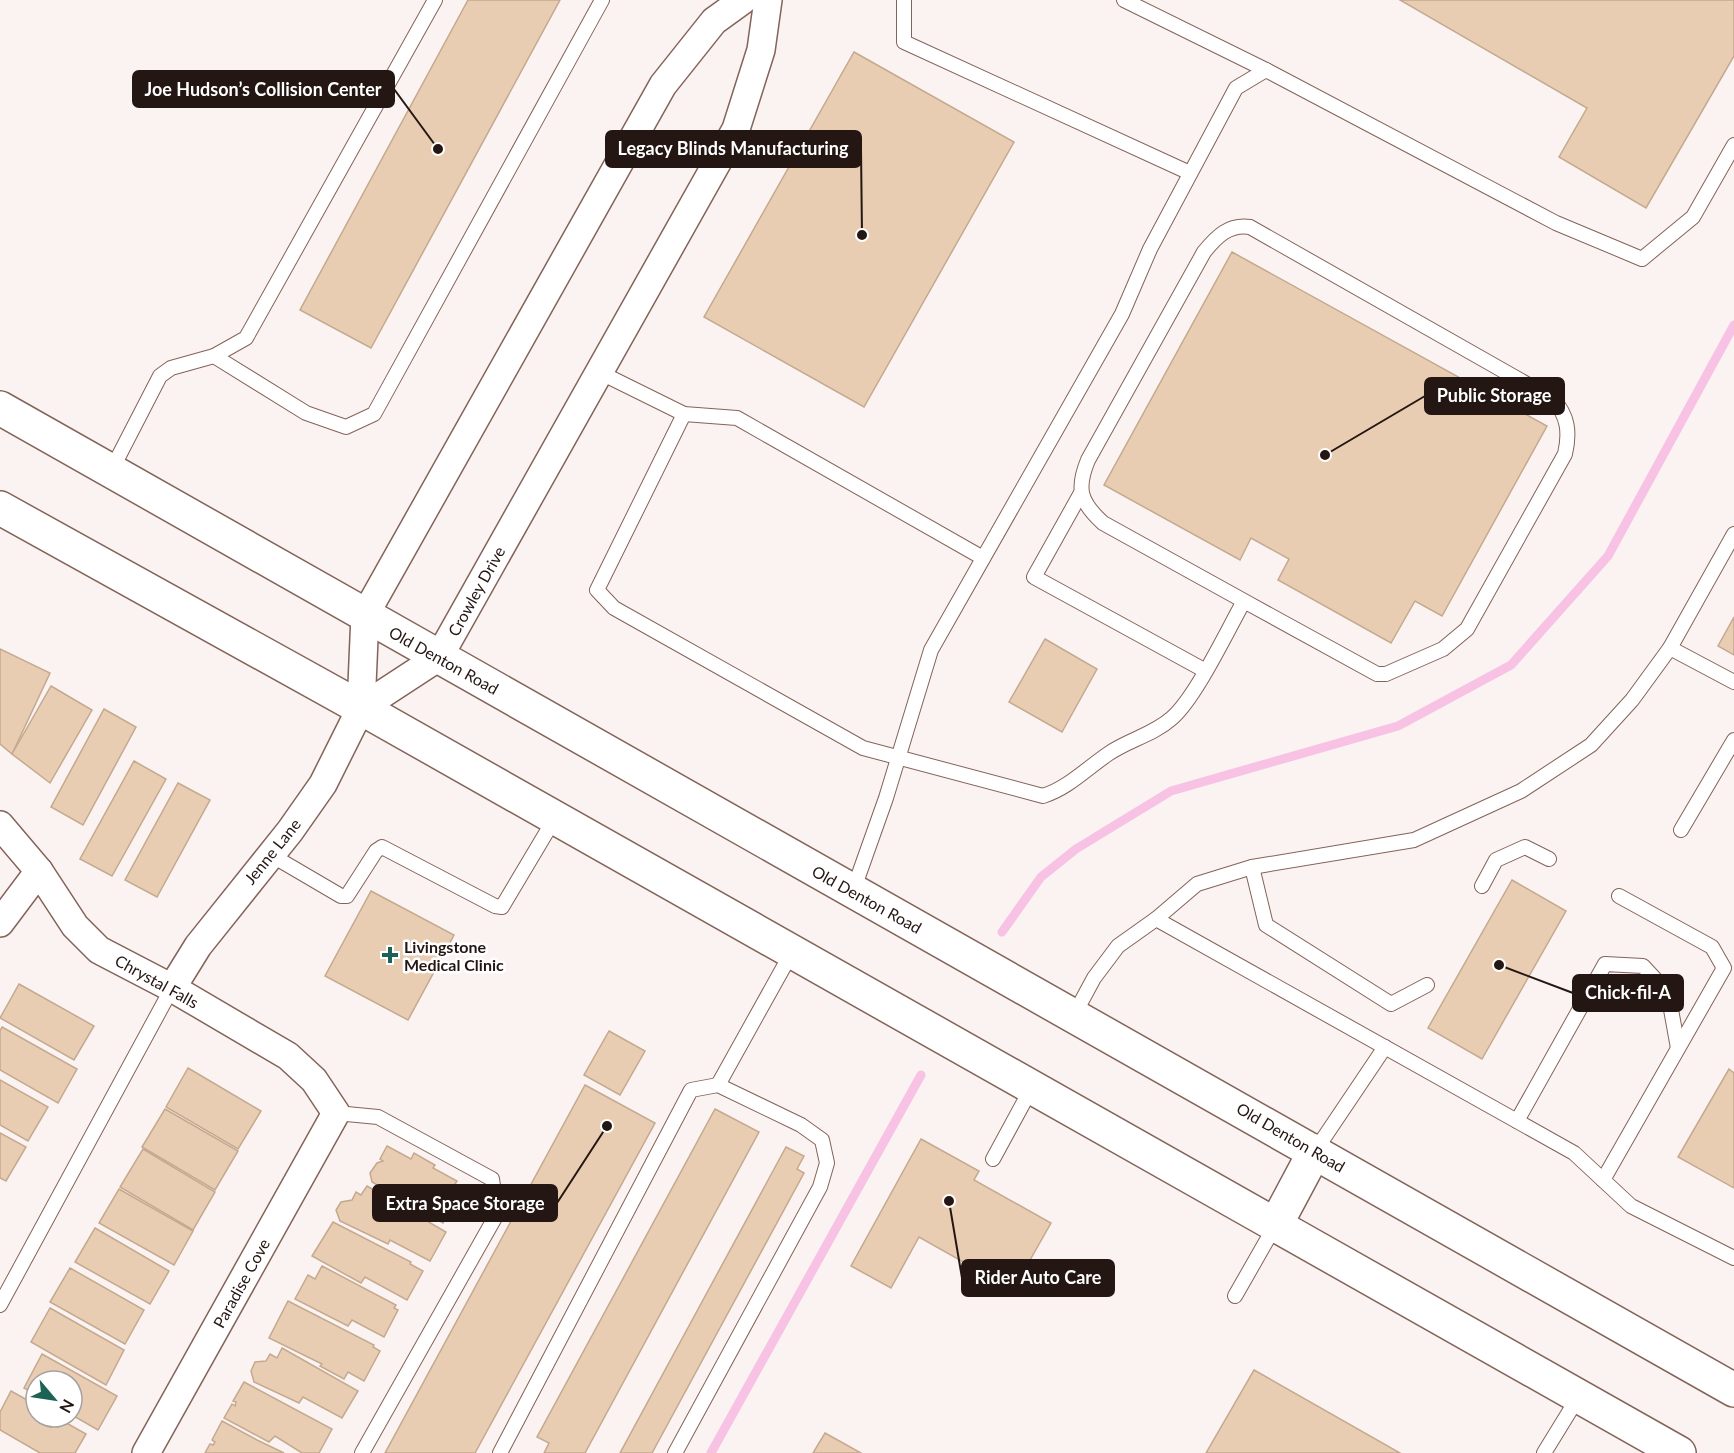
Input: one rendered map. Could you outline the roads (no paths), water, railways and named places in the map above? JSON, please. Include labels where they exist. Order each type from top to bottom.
[{"type":"main road","name":"Old Denton Road","points":[[0,408],[1315,1151],[1490,1254],[1734,1390]]},
{"type":"main road","points":[[0,508],[361,708],[1031,1089],[1679,1453]]},
{"type":"main road","points":[[1275,1226],[1315,1151]]},
{"type":"street","points":[[361,708],[365,615],[663,85],[714,21],[743,0]]},
{"type":"street","name":"Crowley Drive","points":[[361,708],[439,657],[736,129],[762,50],[768,0]]},
{"type":"street","name":"Jenne Lane","points":[[172,988],[198,946],[271,855],[323,784],[361,708]]},
{"type":"street","name":"Chrystal Falls","points":[[0,825],[39,872],[75,926],[99,950],[172,988],[288,1056],[314,1080],[336,1113]]},
{"type":"street","points":[[0,923],[39,872]]},
{"type":"street","name":"Paradise Cove","points":[[146,1453],[336,1113]]},
{"type":"lane","points":[[111,471],[160,376],[171,368],[214,356],[246,338],[435,0]]},
{"type":"lane","points":[[214,356],[306,413],[346,427],[374,414],[602,0]]},
{"type":"lane","points":[[904,0],[904,42],[1190,173]]},
{"type":"lane","points":[[1124,0],[1266,70],[1556,223],[1642,259],[1693,217],[1734,145]]},
{"type":"lane","points":[[853,891],[899,756],[931,650],[1122,314],[1149,249],[1236,88],[1266,70]]},
{"type":"lane","points":[[1238,225],[1250,227],[1275,240],[1553,399],[1562,409],[1568,422],[1569,439],[1565,453],[1467,629],[1443,649],[1386,674],[1377,674],[1244,601],[1103,523],[1087,509],[1081,493],[1081,476],[1088,460],[1204,252],[1214,239],[1238,225]]},
{"type":"lane","points":[[599,372],[684,414],[737,418],[983,558]]},
{"type":"lane","points":[[684,414],[597,590],[614,608],[863,748],[899,756],[1031,795],[1042,796],[1056,792],[1125,743],[1153,732],[1172,718],[1186,702],[1244,601]]},
{"type":"lane","points":[[1081,493],[1034,576],[1204,670]]},
{"type":"lane","points":[[1074,1015],[1094,978],[1119,946],[1156,919],[1197,884],[1252,867],[1414,840],[1521,791],[1591,745],[1632,700],[1670,648],[1734,534]]},
{"type":"lane","points":[[1670,648],[1734,682]]},
{"type":"lane","points":[[1681,830],[1734,740]]},
{"type":"lane","points":[[271,855],[341,896],[351,893],[376,851],[382,847],[495,906],[502,907],[555,818]]},
{"type":"lane","points":[[1482,886],[1496,860],[1525,847],[1549,859]]},
{"type":"lane","points":[[1252,867],[1266,925],[1391,1004],[1427,985]]},
{"type":"lane","points":[[1603,1180],[1724,968],[1712,947],[1619,896]]},
{"type":"lane","points":[[1156,919],[1574,1153],[1631,1206],[1734,1258]]},
{"type":"lane","points":[[718,1085],[792,952]]},
{"type":"lane","points":[[1517,1121],[1605,964],[1644,966],[1668,993],[1678,1048]]},
{"type":"lane","points":[[0,1305],[172,988]]},
{"type":"lane","points":[[1315,1151],[1385,1047]]},
{"type":"lane","points":[[500,1453],[691,1090],[718,1085],[801,1125],[822,1140],[827,1163],[820,1187],[675,1453]]},
{"type":"lane","points":[[993,1159],[1031,1089]]},
{"type":"lane","points":[[336,1113],[378,1117],[492,1179],[496,1195],[497,1214],[362,1453]]},
{"type":"lane","points":[[1235,1296],[1275,1226]]},
{"type":"lane","points":[[1544,1453],[1579,1396]]},
{"type":"waterway","points":[[1002,932],[1041,877],[1076,849],[1171,791],[1398,726],[1511,665],[1608,556],[1734,325]]},
{"type":"waterway","points":[[711,1453],[921,1075]]},
{"type":"place","name":"Joe Hudson’s Collision Center","points":[[438,149]]},
{"type":"place","name":"Legacy Blinds Manufacturing","points":[[862,235]]},
{"type":"place","name":"Public Storage","points":[[1325,455]]},
{"type":"place","name":"Livingstone Medical Clinic","points":[[390,955]]},
{"type":"place","name":"Chick-fil-A","points":[[1499,965]]},
{"type":"place","name":"Extra Space Storage","points":[[607,1126]]},
{"type":"place","name":"Rider Auto Care","points":[[949,1201]]}]
